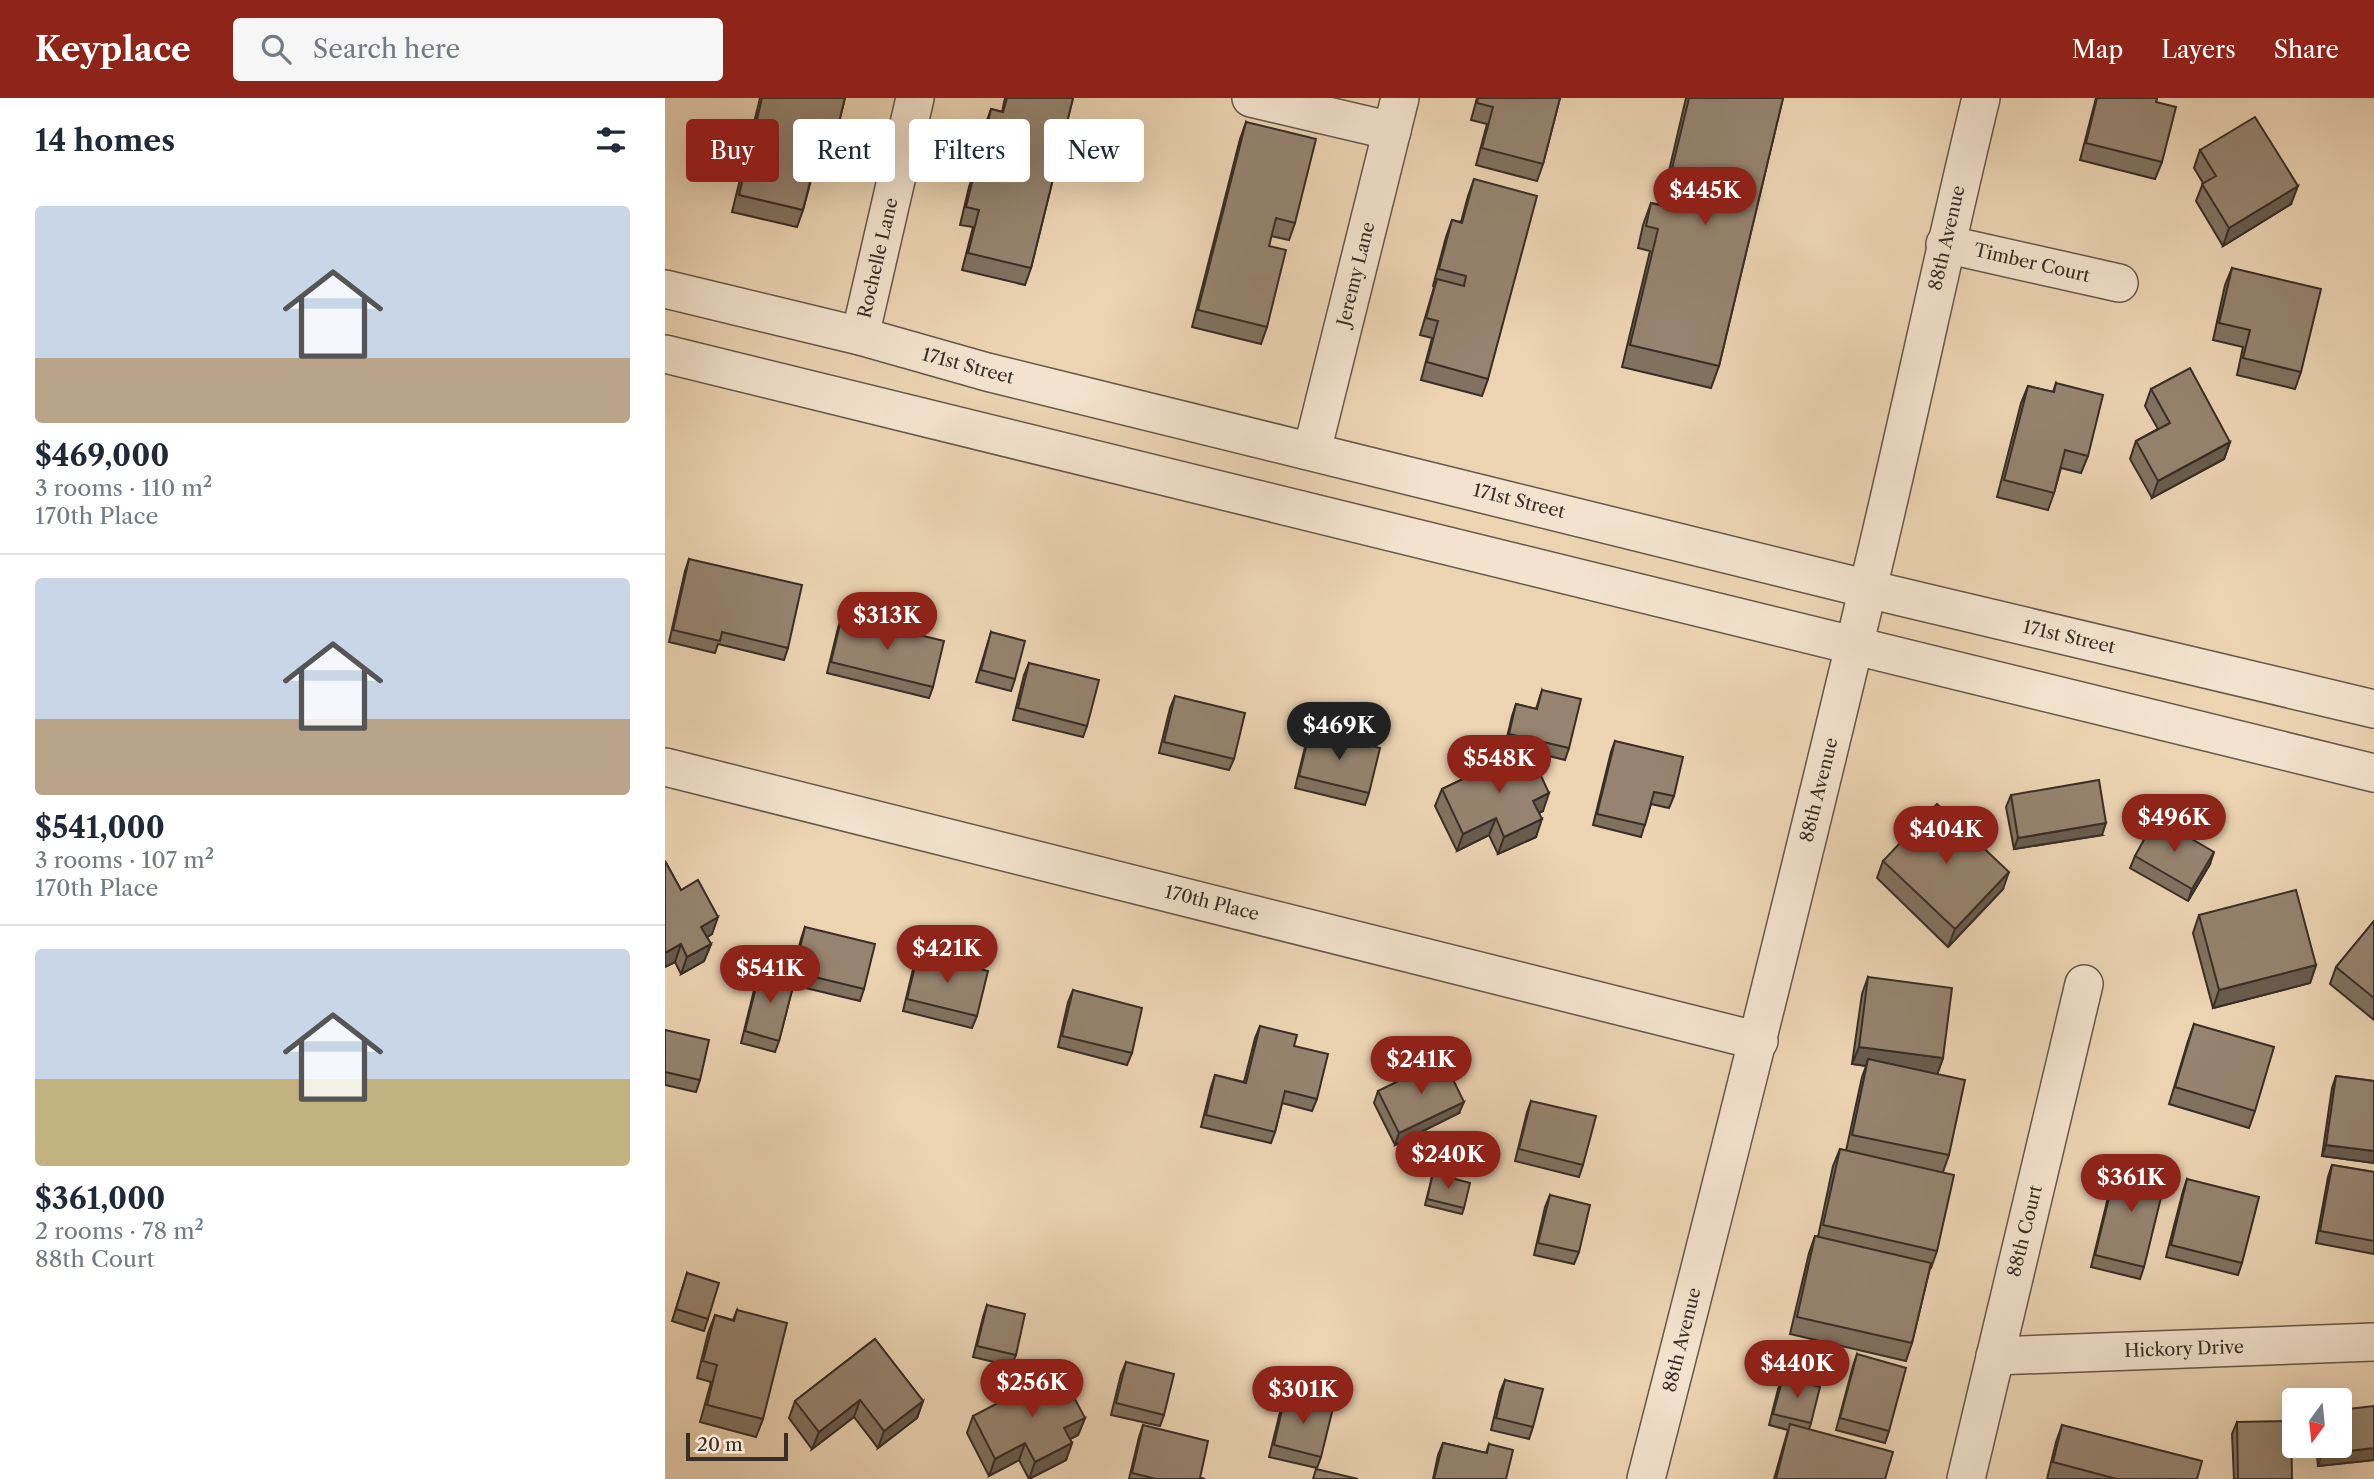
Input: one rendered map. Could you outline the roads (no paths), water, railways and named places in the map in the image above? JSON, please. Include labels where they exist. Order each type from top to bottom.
[{"type":"street","name":"Rochelle Lane","points":[[860,336],[915,98]]},
{"type":"street","points":[[1251,98],[1396,114]]},
{"type":"street","name":"88th Avenue","points":[[1646,1479],[1759,1041],[1868,589],[1945,244],[1981,98]]},
{"type":"street","name":"Jeremy Lane","points":[[1312,451],[1396,114]]},
{"type":"street","name":"Timber Court","points":[[1945,244],[2119,283]]},
{"type":"street","name":"171st Street","points":[[665,289],[860,336],[987,372],[1868,589],[2374,709]]},
{"type":"street","points":[[665,354],[2374,773]]},
{"type":"street","name":"170th Place","points":[[665,767],[1759,1041]]},
{"type":"street","name":"88th Court","points":[[1966,1479],[2084,984]]},
{"type":"street","name":"Hickory Drive","points":[[1995,1356],[2374,1342]]}]
